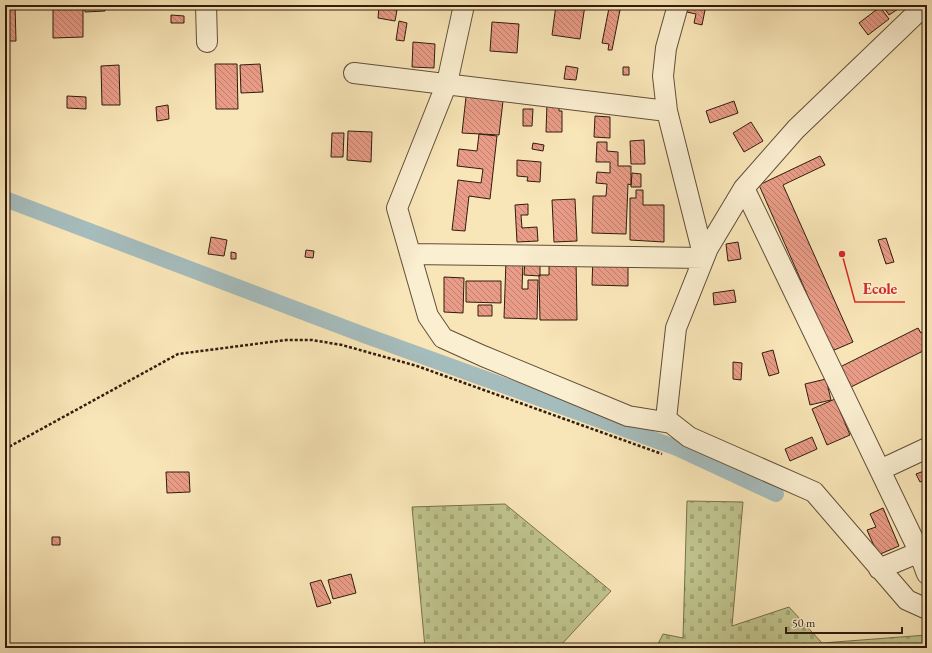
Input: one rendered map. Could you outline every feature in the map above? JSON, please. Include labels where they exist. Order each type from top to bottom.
[{"type":"street","points":[[206,5],[207,42]]},
{"type":"street","points":[[464,5],[447,84],[397,208],[428,316],[443,338],[483,356],[628,416],[671,423]]},
{"type":"street","points":[[678,5],[666,48],[663,76],[667,111],[704,258]]},
{"type":"street","points":[[925,5],[796,129],[744,188],[708,248],[676,328],[666,419],[689,437],[814,492],[906,600],[927,609]]},
{"type":"street","points":[[354,73],[667,111]]},
{"type":"street","points":[[744,188],[880,470],[923,551],[927,574]]},
{"type":"street","points":[[410,254],[704,258]]},
{"type":"street","points":[[880,470],[927,448]]},
{"type":"street","points":[[879,569],[923,551]]},
{"type":"path","points":[[5,449],[178,354],[286,340],[312,340],[342,346],[417,366],[662,454]]},
{"type":"green space","points":[[687,501],[743,502],[732,626],[789,607],[822,643],[927,635],[927,648],[656,648],[663,634],[683,638]]},
{"type":"green space","points":[[505,504],[611,591],[561,645],[555,648],[425,648],[412,507]]},
{"type":"building","points":[[5,5],[15,5],[16,41],[5,41]]},
{"type":"building","points":[[53,5],[83,5],[83,37],[53,38]]},
{"type":"building","points":[[85,5],[105,5],[105,11],[85,12]]},
{"type":"building","points":[[556,5],[585,5],[580,39],[552,35]]},
{"type":"building","points":[[683,5],[706,5],[702,25],[694,23],[696,14],[682,11]]},
{"type":"building","points":[[882,5],[904,5],[889,15]]},
{"type":"building","points":[[379,7],[397,10],[395,21],[378,18]]},
{"type":"building","points":[[880,7],[889,19],[868,35],[859,23]]},
{"type":"building","points":[[609,8],[620,10],[612,50],[608,50],[609,44],[602,43]]},
{"type":"building","points":[[171,15],[184,16],[184,23],[171,23]]},
{"type":"building","points":[[399,21],[407,23],[404,41],[396,40]]},
{"type":"building","points":[[492,22],[519,24],[517,53],[490,51]]},
{"type":"building","points":[[413,42],[435,44],[434,68],[412,67]]},
{"type":"building","points":[[215,64],[237,64],[238,109],[216,109]]},
{"type":"building","points":[[260,64],[263,92],[241,93],[240,65]]},
{"type":"building","points":[[119,65],[120,105],[102,105],[101,66]]},
{"type":"building","points":[[566,66],[578,68],[576,80],[564,79]]},
{"type":"building","points":[[623,67],[629,67],[629,75],[623,75]]},
{"type":"building","points":[[67,96],[86,97],[86,109],[67,108]]},
{"type":"building","points":[[466,97],[503,101],[499,135],[462,133]]},
{"type":"building","points":[[734,101],[738,113],[710,123],[706,111]]},
{"type":"building","points":[[547,103],[559,103],[559,111],[562,111],[562,132],[546,132]]},
{"type":"building","points":[[168,105],[169,119],[157,121],[156,107]]},
{"type":"building","points":[[523,109],[533,109],[532,126],[523,126]]},
{"type":"building","points":[[595,116],[610,117],[610,138],[594,137]]},
{"type":"building","points":[[751,122],[763,141],[744,152],[733,133]]},
{"type":"building","points":[[348,131],[372,132],[371,162],[347,160]]},
{"type":"building","points":[[332,133],[344,133],[343,157],[331,157]]},
{"type":"building","points":[[479,134],[497,136],[490,199],[469,196],[465,231],[452,230],[458,180],[481,183],[483,169],[457,166],[459,149],[477,151]]},
{"type":"building","points":[[644,140],[645,164],[631,164],[630,141]]},
{"type":"building","points":[[597,142],[607,142],[607,151],[618,152],[618,166],[631,166],[631,185],[628,184],[626,234],[592,233],[593,196],[606,196],[607,184],[596,183],[597,172],[610,173],[610,162],[596,162]]},
{"type":"building","points":[[533,143],[544,145],[543,151],[532,149]]},
{"type":"building","points":[[820,156],[825,165],[783,185],[853,342],[832,351],[759,185]]},
{"type":"building","points":[[517,160],[541,162],[540,182],[527,181],[528,177],[517,176]]},
{"type":"building","points":[[632,173],[641,174],[641,187],[631,187]]},
{"type":"building","points":[[636,190],[643,190],[643,205],[664,205],[664,242],[630,240],[630,198],[636,198]]},
{"type":"building","points":[[575,199],[577,241],[554,242],[552,200]]},
{"type":"building","points":[[528,204],[528,215],[521,215],[522,228],[537,227],[538,241],[517,242],[515,205]]},
{"type":"building","points":[[211,237],[227,240],[224,256],[208,254]]},
{"type":"building","points":[[886,238],[894,262],[886,264],[878,240]]},
{"type":"building","points":[[738,242],[741,259],[728,261],[726,244]]},
{"type":"building","points":[[306,250],[314,251],[313,258],[305,257]]},
{"type":"building","points":[[231,252],[236,253],[236,259],[231,259]]},
{"type":"building","points":[[593,255],[628,263],[628,286],[592,285]]},
{"type":"building","points":[[549,259],[576,259],[577,320],[540,320],[539,275],[549,275]]},
{"type":"building","points":[[506,260],[523,261],[522,289],[528,289],[528,280],[538,280],[537,319],[504,318]]},
{"type":"building","points":[[525,260],[540,261],[540,276],[524,275]]},
{"type":"building","points":[[444,277],[464,278],[463,313],[444,312]]},
{"type":"building","points":[[466,281],[501,281],[501,303],[466,302]]},
{"type":"building","points":[[734,290],[736,302],[714,305],[713,293]]},
{"type":"building","points":[[478,305],[492,305],[492,316],[478,316]]},
{"type":"building","points":[[918,328],[921,333],[927,330],[927,349],[849,388],[840,367]]},
{"type":"building","points":[[773,350],[779,373],[769,376],[762,353]]},
{"type":"building","points":[[733,362],[742,363],[741,380],[733,379]]},
{"type":"building","points":[[826,379],[831,400],[810,405],[805,384]]},
{"type":"building","points":[[835,399],[850,435],[827,445],[812,409]]},
{"type":"building","points":[[812,437],[817,449],[790,461],[785,449]]},
{"type":"building","points":[[924,471],[927,479],[920,482],[916,474]]},
{"type":"building","points":[[166,472],[189,472],[190,492],[167,493]]},
{"type":"building","points":[[883,508],[899,546],[878,555],[867,530],[876,527],[870,514]]},
{"type":"building","points":[[52,537],[60,537],[60,545],[52,545]]},
{"type":"building","points":[[351,574],[356,593],[333,599],[328,580]]},
{"type":"building","points":[[321,580],[331,603],[317,607],[310,583]]},
{"type":"waterway","points":[[5,199],[364,335],[677,448],[776,494]]},
{"type":"place","name":"Ecole","points":[[842,254]]}]
